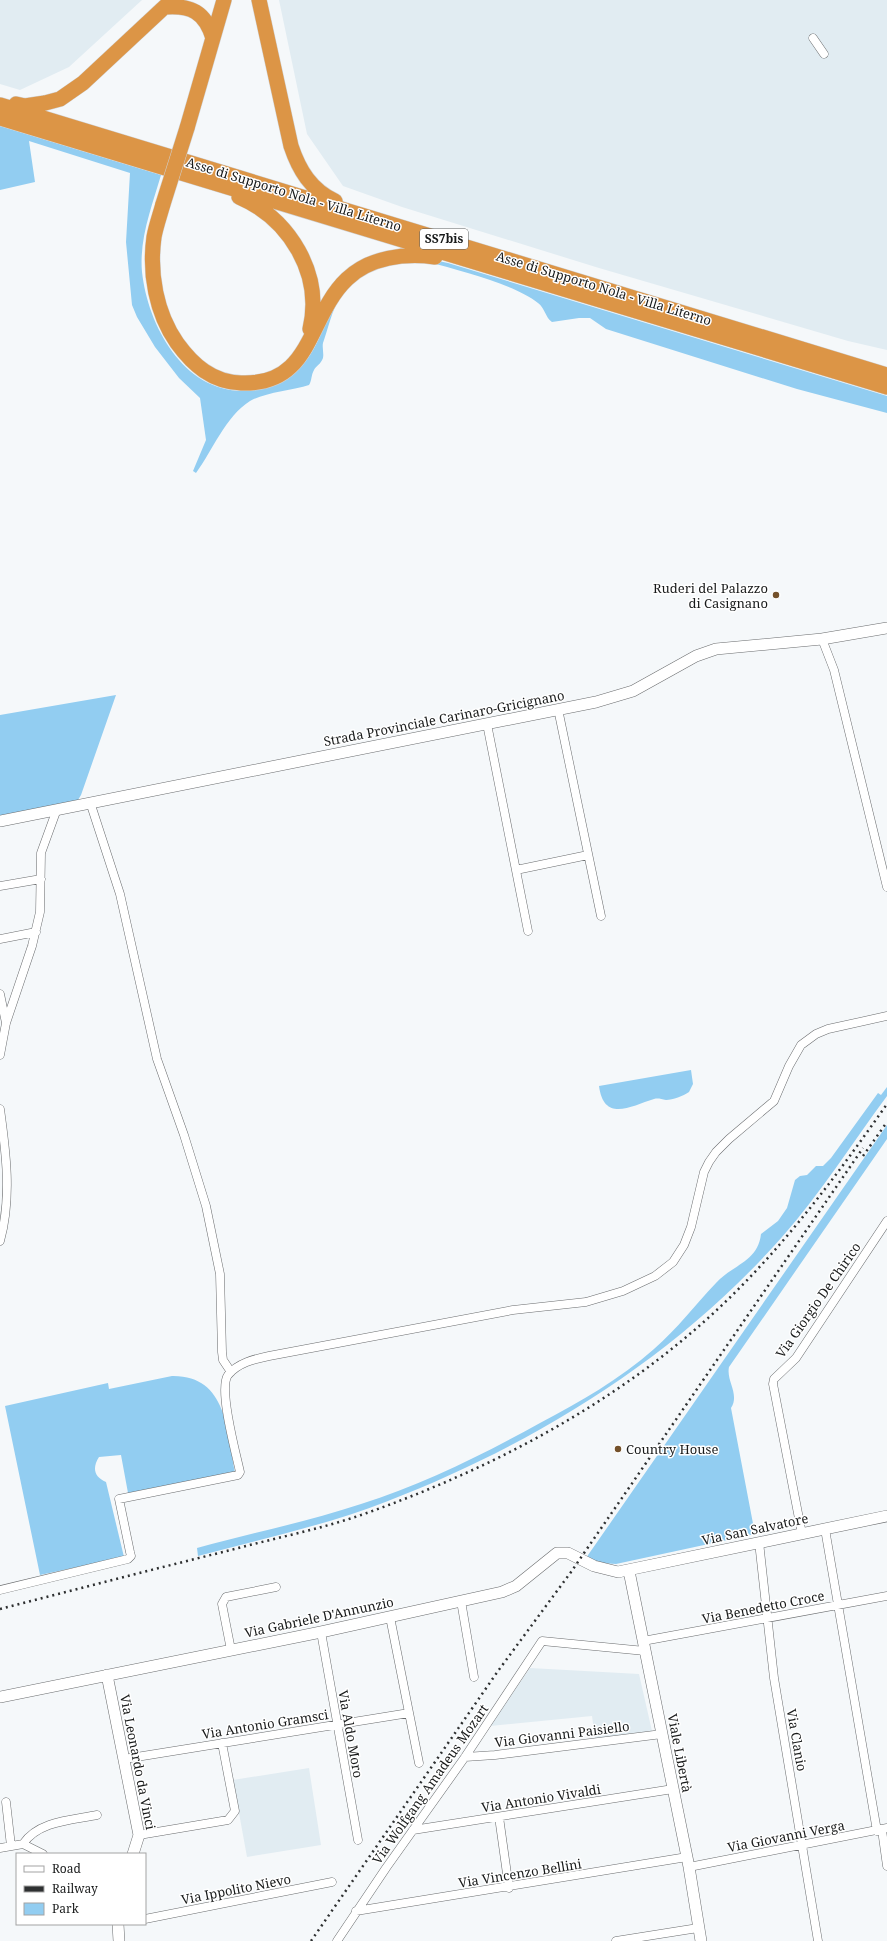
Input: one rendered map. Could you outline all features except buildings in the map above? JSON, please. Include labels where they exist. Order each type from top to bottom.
[{"type":"highway","points":[[224,0],[154,236],[153,274],[162,316],[173,338],[186,356],[201,370],[216,379],[234,383],[251,384],[266,382],[291,368],[305,350],[334,293],[348,278],[362,269],[377,261],[395,257],[418,255],[480,263]]},
{"type":"highway","points":[[259,0],[292,146],[303,174],[313,186],[325,196],[422,233]]},
{"type":"highway","points":[[0,103],[25,106],[45,103],[60,98],[83,83],[168,4],[195,11],[209,24],[213,38]]},
{"type":"highway","name":"Asse di Supporto Nola - Villa Literno","points":[[0,103],[887,375]]},
{"type":"highway","name":"Asse di Supporto Nola - Villa Literno","points":[[0,118],[887,387]]},
{"type":"highway","points":[[191,176],[246,200],[272,217],[286,231],[301,252],[313,292],[314,310],[305,350]]},
{"type":"street","points":[[813,38],[824,54]]},
{"type":"street","name":"Strada Provinciale Carinaro-Gricignano","points":[[0,821],[596,702],[633,691],[696,656],[716,649],[822,639],[887,628]]},
{"type":"street","points":[[822,639],[834,670],[887,887]]},
{"type":"street","points":[[558,709],[600,916]]},
{"type":"street","points":[[487,724],[528,931]]},
{"type":"street","points":[[90,802],[122,901],[157,1059],[184,1135],[206,1206],[220,1274],[223,1360],[231,1372]]},
{"type":"street","points":[[0,1055],[6,1023],[36,932],[40,912],[41,853],[57,809]]},
{"type":"street","points":[[516,870],[588,855]]},
{"type":"street","points":[[0,886],[41,878]]},
{"type":"street","points":[[0,939],[36,932]]},
{"type":"street","points":[[0,994],[6,1023]]},
{"type":"street","points":[[0,1590],[128,1560],[131,1556],[119,1499],[238,1475],[240,1472],[225,1401],[224,1383],[227,1376],[231,1372],[248,1362],[269,1356],[512,1310],[561,1306],[586,1302],[623,1291],[655,1276],[673,1262],[684,1245],[691,1227],[704,1172],[709,1162],[716,1152],[729,1139],[774,1101],[789,1066],[801,1046],[816,1034],[828,1029],[887,1016]]},
{"type":"street","points":[[0,1109],[2,1161],[8,1193],[4,1226],[0,1241]]},
{"type":"street","name":"Via Giorgio De Chirico","points":[[802,1534],[773,1384],[774,1378],[796,1358],[887,1221]]},
{"type":"street","name":"Via San Salvatore","points":[[629,1571],[759,1542],[887,1516]]},
{"type":"street","points":[[824,1529],[837,1605],[882,1830],[887,1866]]},
{"type":"street","name":"Via Clanio","points":[[759,1542],[774,1678],[818,1941]]},
{"type":"street","name":"Via Gabriele D'Annunzio","points":[[0,1697],[321,1632],[502,1592],[516,1586],[557,1553],[568,1553],[606,1570],[618,1572],[629,1571]]},
{"type":"street","name":"Viale Libertà","points":[[629,1571],[688,1862],[701,1941]]},
{"type":"street","points":[[231,1650],[222,1604],[226,1598],[276,1587]]},
{"type":"street","name":"Via Benedetto Croce","points":[[542,1641],[644,1646],[767,1618],[887,1596]]},
{"type":"street","points":[[461,1601],[474,1677]]},
{"type":"street","points":[[390,1617],[419,1762]]},
{"type":"street","name":"Via Aldo Moro","points":[[321,1632],[358,1840]]},
{"type":"street","name":"Via Wolfgang Amadeus Mozart","points":[[337,1941],[356,1911],[465,1757],[542,1641]]},
{"type":"street","name":"Via Leonardo da Vinci","points":[[107,1675],[139,1835],[133,1853]]},
{"type":"street","name":"Via Antonio Gramsci","points":[[124,1759],[409,1713]]},
{"type":"street","name":"Via Giovanni Paisiello","points":[[465,1757],[495,1755],[662,1734]]},
{"type":"street","points":[[139,1835],[228,1820],[235,1810],[222,1743]]},
{"type":"street","name":"Via Antonio Vivaldi","points":[[413,1830],[673,1789]]},
{"type":"street","points":[[6,1802],[11,1846]]},
{"type":"street","points":[[23,1844],[28,1836],[43,1827],[97,1815]]},
{"type":"street","points":[[499,1817],[509,1888]]},
{"type":"street","name":"Via Giovanni Verga","points":[[688,1862],[803,1846],[882,1830]]},
{"type":"street","points":[[0,1848],[23,1844],[41,1853]]},
{"type":"street","name":"Via Vincenzo Bellini","points":[[356,1911],[688,1862]]},
{"type":"street","name":"Via Ippolito Nievo","points":[[146,1919],[332,1882]]},
{"type":"street","points":[[118,1925],[119,1941]]},
{"type":"street","points":[[616,1941],[698,1928]]},
{"type":"shaded area","points":[[0,0],[142,0],[69,67],[20,90],[0,84]]},
{"type":"shaded area","points":[[279,0],[887,0],[887,350],[848,341],[599,268],[402,207],[343,186],[307,134]]},
{"type":"shaded area","points":[[530,1668],[639,1674],[652,1731],[595,1738],[592,1716],[490,1726]]},
{"type":"shaded area","points":[[309,1768],[321,1845],[247,1857],[233,1780]]},
{"type":"green space","points":[[0,126],[161,175],[150,211],[142,247],[142,272],[152,314],[161,334],[173,352],[187,368],[204,381],[224,389],[246,391],[259,389],[279,382],[291,375],[307,360],[315,347],[340,291],[350,279],[363,269],[373,264],[394,259],[416,258],[448,263],[887,396],[887,413],[797,389],[606,329],[590,318],[552,322],[538,303],[528,296],[501,284],[429,262],[403,260],[378,265],[367,270],[348,286],[340,297],[330,320],[323,343],[323,358],[314,370],[309,385],[256,398],[241,408],[226,425],[196,473],[193,471],[206,440],[200,398],[179,378],[155,347],[137,317],[132,305],[126,242],[130,173],[29,141],[35,182],[0,190]]},
{"type":"green space","points":[[116,695],[78,800],[0,816],[0,715]]},
{"type":"green space","points":[[691,1070],[693,1084],[689,1092],[678,1098],[669,1100],[654,1099],[628,1108],[620,1109],[606,1105],[599,1086]]},
{"type":"green space","points":[[887,1087],[887,1096],[823,1185],[782,1237],[741,1280],[697,1321],[650,1358],[601,1392],[550,1424],[498,1452],[443,1478],[388,1501],[365,1510],[294,1531],[198,1556],[197,1548],[300,1522],[407,1488],[519,1435],[570,1407],[614,1380],[654,1349],[722,1277],[750,1257],[759,1243],[761,1234],[778,1221],[787,1208],[795,1180],[800,1176],[807,1175],[816,1166],[823,1166],[831,1158],[878,1093],[881,1095]]},
{"type":"green space","points":[[887,1125],[887,1139],[729,1367],[729,1377],[734,1393],[731,1408],[755,1534],[616,1564],[601,1563],[586,1558]]},
{"type":"green space","points":[[172,1376],[190,1378],[204,1385],[214,1395],[221,1408],[226,1423],[235,1472],[128,1493],[121,1455],[99,1457],[95,1465],[95,1472],[99,1478],[106,1482],[124,1557],[40,1575],[5,1406],[108,1383],[109,1389]]},
{"type":"railway","points":[[0,1609],[315,1529],[364,1514],[410,1497],[456,1477],[545,1433],[588,1408],[629,1381],[669,1351],[733,1295],[803,1217],[887,1104]]},
{"type":"railway","points":[[863,1156],[887,1122]]},
{"type":"railway","points":[[311,1941],[498,1671],[571,1572],[863,1148]]},
{"type":"place","name":"Ruderi del Palazzo di Casignano","points":[[776,595]]},
{"type":"place","name":"Country House","points":[[618,1449]]}]
